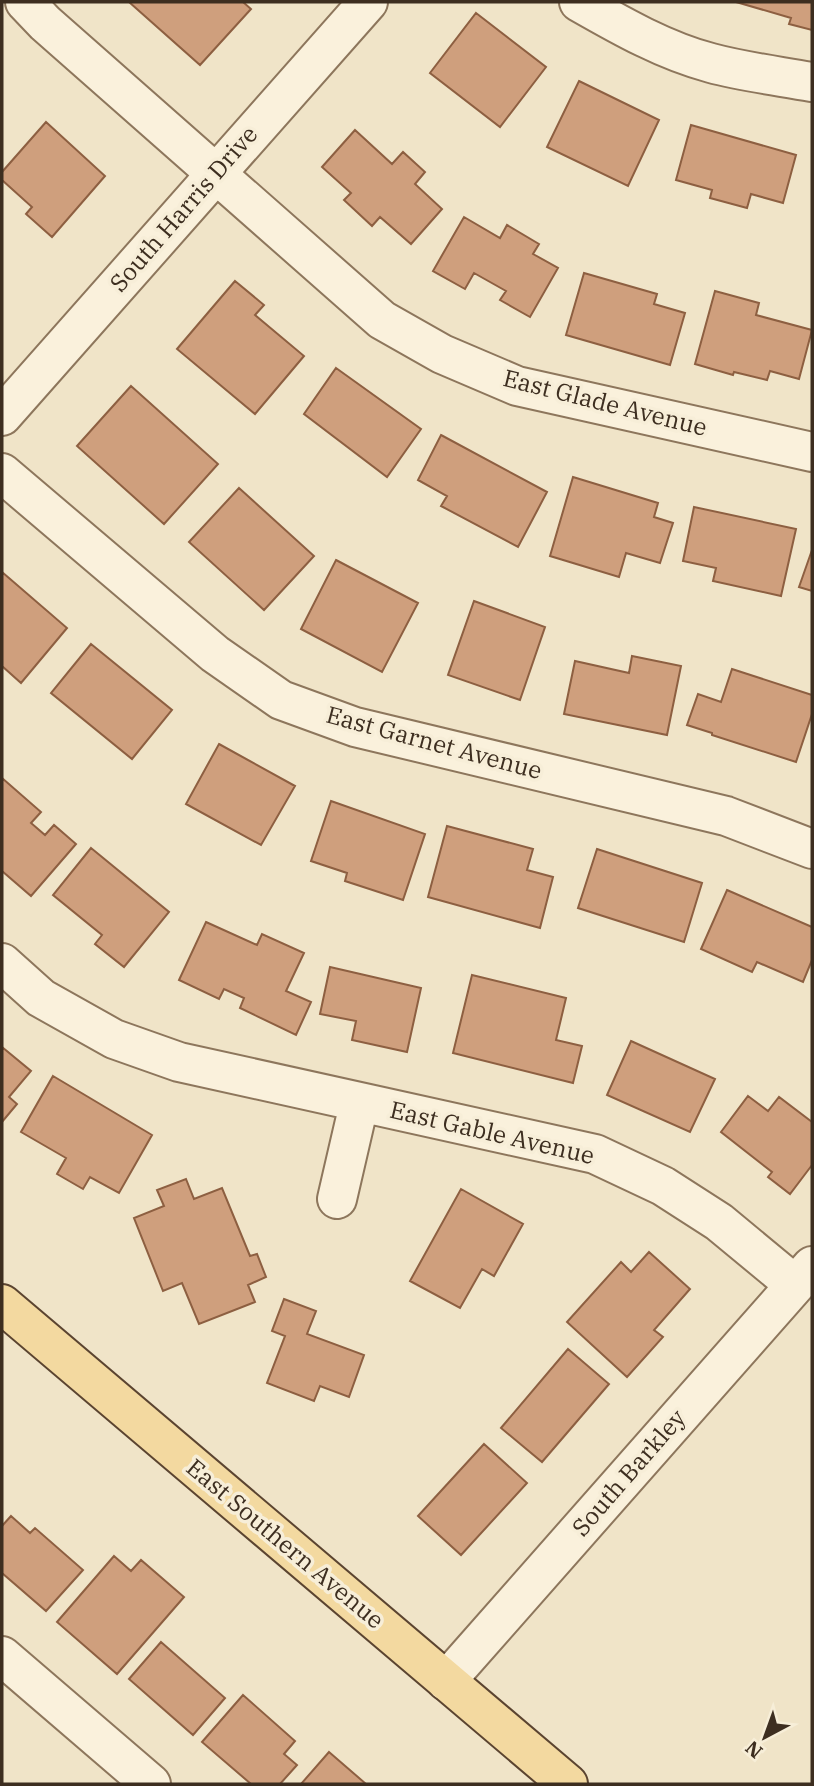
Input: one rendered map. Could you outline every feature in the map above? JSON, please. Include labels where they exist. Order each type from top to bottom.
[{"type":"main road","name":"East Southern Avenue","points":[[2,1304],[568,1784]]},
{"type":"street","name":"East Glade Avenue","points":[[25,2],[45,23],[382,320],[442,354],[517,386],[812,452]]},
{"type":"street","name":"South Harris Drive","points":[[2,416],[368,2]]},
{"type":"street","points":[[579,2],[667,47],[711,63],[812,82]]},
{"type":"street","name":"East Garnet Avenue","points":[[2,473],[215,654],[281,700],[355,727],[726,816],[812,849]]},
{"type":"street","name":"East Gable Avenue","points":[[2,963],[41,998],[114,1039],[179,1062],[359,1104],[595,1154],[674,1193],[804,1275]]},
{"type":"street","name":"East Gable Avenue","points":[[337,1199],[359,1104]]},
{"type":"street","name":"South Barkley","points":[[446,1681],[804,1275]]},
{"type":"street","points":[[2,1656],[151,1784]]},
{"type":"building","points":[[129,2],[243,2],[251,9],[200,65]]},
{"type":"building","points":[[736,2],[812,2],[812,30],[789,24],[791,18]]},
{"type":"building","points":[[476,13],[546,67],[500,127],[430,73]]},
{"type":"building","points":[[579,81],[659,120],[628,186],[547,147]]},
{"type":"building","points":[[46,122],[105,176],[52,237],[26,214],[32,207],[2,180],[2,172]]},
{"type":"building","points":[[691,125],[796,155],[783,203],[751,194],[747,208],[710,198],[712,190],[676,180]]},
{"type":"building","points":[[355,130],[392,164],[403,152],[425,172],[415,184],[442,209],[411,244],[380,217],[372,226],[344,200],[351,193],[322,167]]},
{"type":"building","points":[[464,217],[500,238],[507,225],[539,244],[533,254],[558,268],[530,317],[500,300],[506,291],[474,273],[465,289],[433,271]]},
{"type":"building","points":[[584,273],[657,294],[654,304],[685,313],[670,365],[566,335]]},
{"type":"building","points":[[235,281],[264,305],[255,315],[304,356],[255,414],[177,349]]},
{"type":"building","points":[[715,291],[759,303],[756,315],[812,330],[799,379],[770,371],[767,380],[734,372],[733,375],[695,364]]},
{"type":"building","points":[[336,368],[421,429],[387,477],[304,414]]},
{"type":"building","points":[[131,386],[218,464],[164,524],[77,446]]},
{"type":"building","points":[[441,435],[547,492],[518,547],[441,506],[447,496],[418,480]]},
{"type":"building","points":[[573,477],[658,503],[654,517],[673,523],[660,563],[626,553],[619,577],[550,556]]},
{"type":"building","points":[[239,488],[314,556],[264,610],[189,542]]},
{"type":"building","points":[[694,507],[796,529],[781,596],[713,581],[716,568],[683,561]]},
{"type":"building","points":[[812,550],[812,591],[799,587]]},
{"type":"building","points":[[336,560],[418,603],[382,672],[301,629]]},
{"type":"building","points":[[2,572],[67,628],[21,683],[2,666]]},
{"type":"building","points":[[474,601],[545,627],[520,700],[448,675]]},
{"type":"building","points":[[91,644],[172,710],[132,759],[51,693]]},
{"type":"building","points":[[632,656],[681,666],[667,735],[564,714],[575,661],[629,673]]},
{"type":"building","points":[[732,669],[812,695],[812,714],[796,762],[687,725],[698,694],[721,702]]},
{"type":"building","points":[[219,744],[295,786],[261,845],[186,804]]},
{"type":"building","points":[[2,778],[41,812],[31,823],[45,835],[54,825],[76,844],[31,896],[2,871]]},
{"type":"building","points":[[331,801],[425,834],[403,900],[345,881],[347,873],[311,861]]},
{"type":"building","points":[[447,826],[533,849],[527,870],[553,877],[540,928],[428,897]]},
{"type":"building","points":[[91,848],[169,912],[124,967],[95,944],[102,935],[53,895]]},
{"type":"building","points":[[597,849],[702,883],[684,942],[578,908]]},
{"type":"building","points":[[727,890],[812,927],[812,960],[803,982],[757,962],[752,972],[701,949]]},
{"type":"building","points":[[206,922],[257,945],[262,934],[304,953],[286,991],[311,1002],[296,1035],[240,1008],[244,998],[224,989],[219,999],[179,980]]},
{"type":"building","points":[[330,967],[421,988],[407,1052],[352,1040],[356,1021],[320,1014]]},
{"type":"building","points":[[472,975],[566,998],[556,1040],[582,1046],[573,1083],[453,1053]]},
{"type":"building","points":[[631,1041],[715,1079],[690,1132],[607,1095]]},
{"type":"building","points":[[2,1047],[31,1071],[9,1097],[17,1104],[2,1122]]},
{"type":"building","points":[[53,1076],[152,1135],[119,1193],[90,1177],[83,1189],[57,1174],[66,1158],[21,1132]]},
{"type":"building","points":[[748,1096],[768,1111],[779,1097],[812,1122],[812,1165],[790,1194],[768,1177],[772,1172],[721,1132]]},
{"type":"building","points":[[186,1179],[194,1199],[222,1188],[250,1256],[257,1254],[266,1277],[248,1285],[255,1302],[199,1324],[182,1283],[163,1291],[134,1218],[164,1206],[157,1190]]},
{"type":"building","points":[[461,1189],[523,1224],[494,1276],[482,1269],[460,1308],[410,1281]]},
{"type":"building","points":[[649,1252],[690,1289],[654,1330],[663,1337],[627,1377],[567,1322],[621,1262],[631,1272]]},
{"type":"building","points":[[284,1299],[316,1311],[307,1334],[364,1355],[349,1397],[320,1386],[314,1401],[267,1383],[285,1336],[272,1331]]},
{"type":"building","points":[[568,1349],[609,1384],[542,1462],[501,1428]]},
{"type":"building","points":[[484,1444],[527,1483],[461,1555],[418,1516]]},
{"type":"building","points":[[11,1516],[30,1533],[35,1528],[83,1570],[46,1611],[2,1573],[2,1526]]},
{"type":"building","points":[[114,1556],[131,1571],[141,1560],[184,1597],[117,1674],[57,1622]]},
{"type":"building","points":[[161,1642],[225,1698],[193,1735],[129,1679]]},
{"type":"building","points":[[243,1695],[295,1741],[284,1754],[297,1765],[280,1784],[251,1784],[202,1742]]},
{"type":"building","points":[[329,1752],[366,1784],[301,1784]]}]
